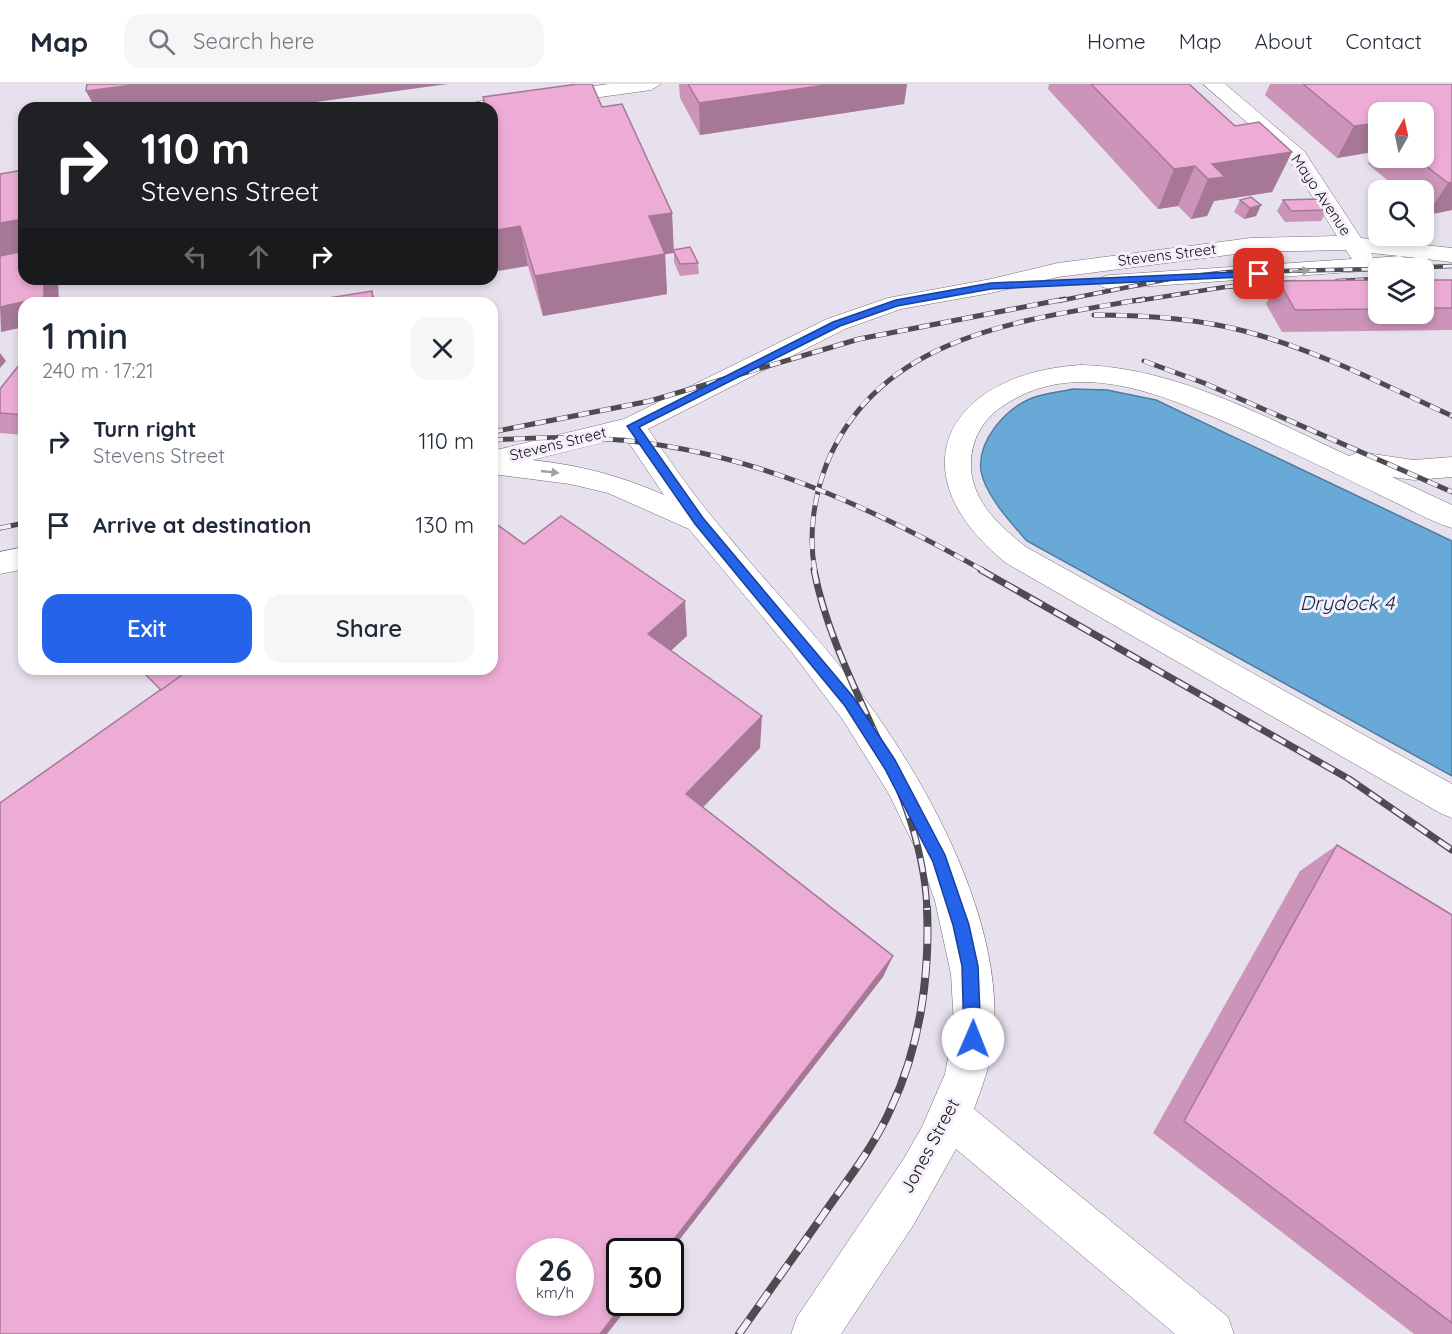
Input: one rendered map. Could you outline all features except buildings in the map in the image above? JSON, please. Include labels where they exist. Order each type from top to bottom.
[{"type":"street","points":[[498,105],[651,84]]},
{"type":"street","name":"Mayo Avenue","points":[[1213,84],[1241,105],[1297,155],[1368,266]]},
{"type":"street","name":"Mayo Avenue","points":[[1234,84],[1241,105]]},
{"type":"street","name":"Stevens Street","points":[[498,460],[632,426],[862,313],[896,303],[991,286],[1058,270],[1251,245],[1354,244],[1452,257]]},
{"type":"street","name":"Stevens Street","points":[[1434,259],[1452,257]]},
{"type":"street","name":"Stevens Street","points":[[991,286],[1212,277],[1368,266]]},
{"type":"street","points":[[1452,467],[1414,470],[1371,464],[1314,449],[1150,383],[1106,375],[1052,376],[1023,384],[986,405],[969,423],[962,436],[957,461],[962,486],[972,510],[996,540],[1016,555],[1452,802]]},
{"type":"street","name":"Jones Street","points":[[632,426],[699,521],[849,702],[890,764],[940,860],[961,925],[970,966],[973,1039],[966,1071],[950,1116],[906,1192],[814,1334]]},
{"type":"street","points":[[1281,436],[1452,517]]},
{"type":"street","points":[[498,467],[570,474],[615,485],[699,521]]},
{"type":"street","points":[[0,563],[18,559]]},
{"type":"street","points":[[950,1116],[1211,1334]]},
{"type":"water","name":"Drydock 4","points":[[1073,389],[1107,390],[1156,400],[1452,541],[1452,776],[1027,541],[1000,509],[988,490],[981,471],[983,448],[995,427],[1022,403],[1042,395]]},
{"type":"railway","points":[[1434,267],[1452,266]]},
{"type":"railway","points":[[1058,301],[1169,279],[1228,272],[1368,269]]},
{"type":"railway","points":[[1337,281],[1368,279]]},
{"type":"railway","points":[[1136,301],[1225,287],[1295,282]]},
{"type":"railway","points":[[498,431],[650,401],[859,339],[1065,299]]},
{"type":"railway","points":[[819,490],[827,463],[851,420],[882,386],[919,360],[960,340],[1005,326],[1051,315],[1144,299]]},
{"type":"railway","points":[[1094,315],[1170,318],[1244,331],[1324,358],[1452,416]]},
{"type":"railway","points":[[1144,361],[1204,383],[1452,492]]},
{"type":"railway","points":[[498,440],[563,437],[657,445],[706,454],[755,467],[819,490]]},
{"type":"railway","points":[[815,571],[812,530],[819,490]]},
{"type":"railway","points":[[819,490],[894,523],[984,571]]},
{"type":"railway","points":[[0,528],[18,524]]},
{"type":"railway","points":[[814,570],[825,613],[841,655],[895,779],[910,821],[922,865],[927,910]]},
{"type":"railway","points":[[981,570],[1349,779],[1452,850]]},
{"type":"railway","points":[[739,1334],[860,1163],[891,1108],[909,1060],[921,1010],[927,959],[927,908]]},
{"type":"route","points":[[973,1039],[970,966],[961,925],[940,860],[926,829],[890,764],[849,702],[803,643],[699,521],[632,426],[836,324],[896,303],[991,286],[1259,274]]}]
